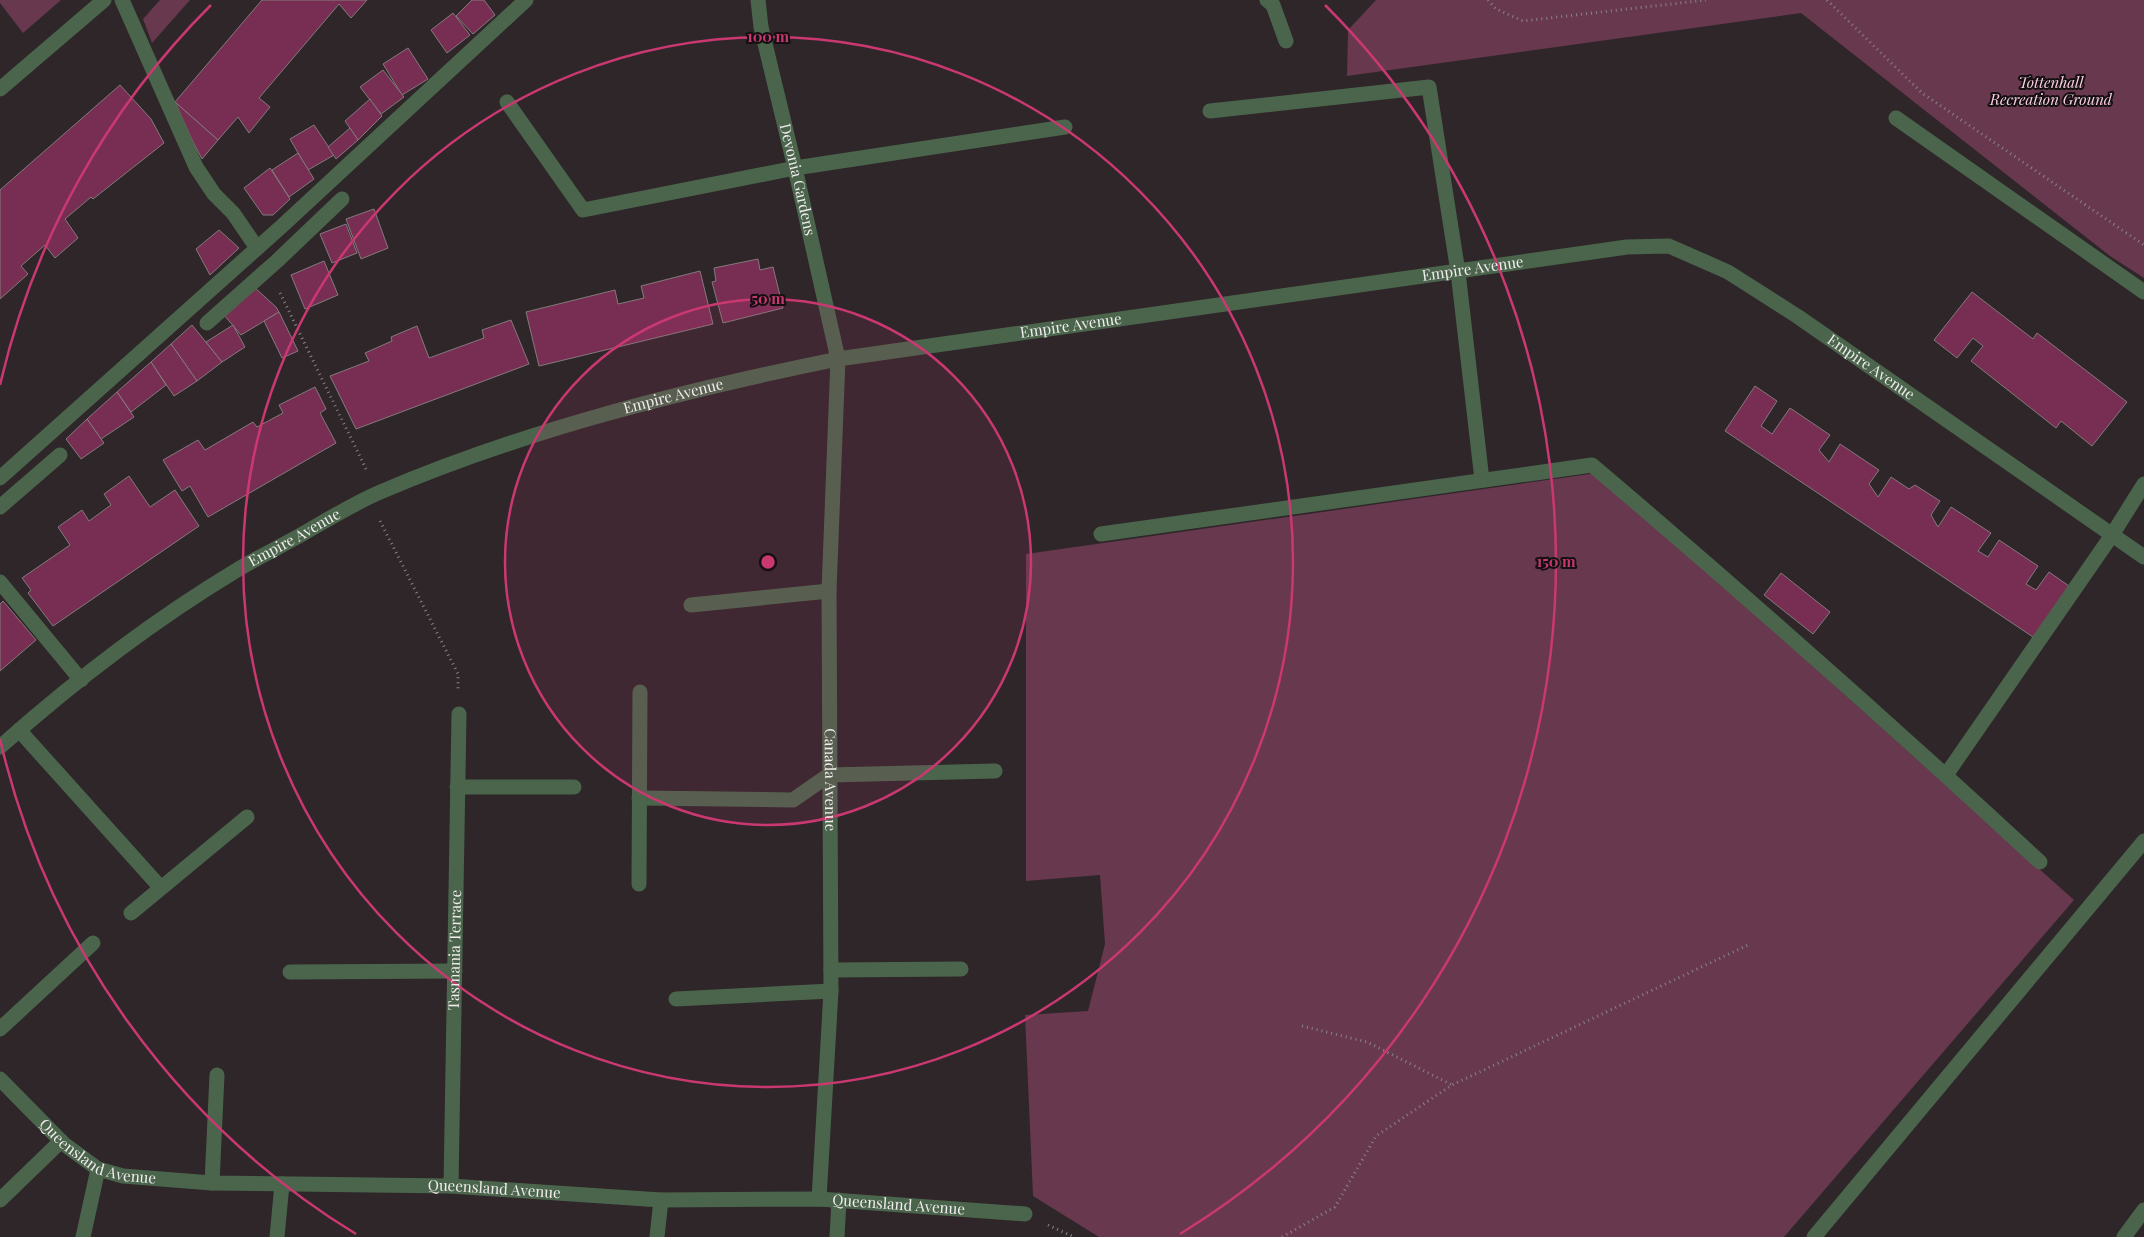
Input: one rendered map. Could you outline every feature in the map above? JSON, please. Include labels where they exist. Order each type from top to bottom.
[{"type":"street","points":[[1,85],[104,0]]},
{"type":"street","points":[[122,0],[196,167],[214,194],[233,213],[257,248]]},
{"type":"street","points":[[0,478],[257,248],[526,0]]},
{"type":"street","name":"Devonia Gardens","points":[[758,0],[761,27],[838,359]]},
{"type":"street","points":[[1267,0],[1273,6],[1286,41]]},
{"type":"street","points":[[1210,110],[1429,87],[1458,272],[1482,480]]},
{"type":"street","points":[[507,102],[583,210],[795,168],[1065,127]]},
{"type":"street","points":[[1896,118],[2144,292]]},
{"type":"street","points":[[206,323],[342,199]]},
{"type":"street","name":"Empire Avenue","points":[[0,747],[81,680],[161,620],[238,570],[373,495],[496,447],[591,418],[743,378],[838,359],[1627,247],[1668,246],[1728,272],[1797,316],[2144,557]]},
{"type":"street","name":"Canada Avenue","points":[[819,1199],[831,991],[829,592],[838,359]]},
{"type":"street","points":[[0,507],[60,454]]},
{"type":"street","points":[[1101,534],[1592,465],[1713,568],[1946,775],[2040,862]]},
{"type":"street","points":[[1946,775],[2112,535],[2144,484]]},
{"type":"street","points":[[0,582],[81,680]]},
{"type":"street","points":[[691,605],[829,592]]},
{"type":"street","points":[[639,884],[640,692]]},
{"type":"street","name":"Tasmania Terrace","points":[[451,1186],[459,714]]},
{"type":"street","points":[[20,730],[161,888]]},
{"type":"street","points":[[639,798],[793,800],[829,775],[995,771]]},
{"type":"street","points":[[457,787],[574,787]]},
{"type":"street","points":[[131,913],[247,817]]},
{"type":"street","points":[[1814,1237],[2144,841]]},
{"type":"street","points":[[0,1029],[93,943]]},
{"type":"street","points":[[831,970],[961,969]]},
{"type":"street","points":[[290,972],[455,971]]},
{"type":"street","points":[[676,998],[831,991]]},
{"type":"street","points":[[212,1183],[217,1075]]},
{"type":"street","name":"Queensland Avenue","points":[[0,1079],[61,1141],[98,1169],[123,1176],[212,1183],[451,1186],[661,1200],[819,1199],[1025,1214]]},
{"type":"street","points":[[0,1200],[61,1141]]},
{"type":"street","points":[[83,1237],[98,1169]]},
{"type":"street","points":[[277,1237],[282,1184]]},
{"type":"street","points":[[657,1237],[661,1200]]},
{"type":"street","points":[[837,1237],[840,1200]]},
{"type":"street","points":[[2124,1237],[2144,1210]]},
{"type":"path","points":[[1488,0],[1496,9],[1522,21],[1706,0]]},
{"type":"path","points":[[1826,0],[1922,94],[2144,244]]},
{"type":"path","points":[[268,268],[458,674],[459,714]]},
{"type":"path","points":[[1282,1237],[1335,1207],[1376,1136],[1452,1085],[1750,944]]},
{"type":"path","points":[[1302,1026],[1367,1042],[1452,1085]]},
{"type":"green space","points":[[0,0],[61,0],[23,33],[0,3]]},
{"type":"green space","points":[[160,0],[190,0],[152,43],[143,19]]},
{"type":"green space","name":"Tottenhall Recreation Ground","points":[[1376,0],[2144,0],[2144,278],[2110,256],[1801,13],[1347,76],[1348,30]]},
{"type":"green space","points":[[1597,473],[2074,900],[1784,1237],[1099,1237],[1033,1196],[1025,1015],[1088,1011],[1105,944],[1100,875],[1026,881],[1026,554]]},
{"type":"building","points":[[262,0],[367,0],[351,18],[339,4],[259,98],[270,107],[249,133],[238,117],[218,140],[175,102]]},
{"type":"building","points":[[472,0],[484,0],[495,15],[473,34],[456,16]]},
{"type":"building","points":[[453,13],[470,35],[447,53],[431,30]]},
{"type":"building","points":[[408,48],[428,79],[402,95],[383,64]]},
{"type":"building","points":[[383,70],[404,97],[381,114],[360,87]]},
{"type":"building","points":[[120,85],[151,119],[164,143],[93,199],[91,197],[65,219],[78,238],[55,258],[45,245],[21,266],[28,274],[0,299],[0,190]]},
{"type":"building","points":[[370,99],[382,116],[358,140],[345,121]]},
{"type":"building","points":[[175,102],[218,140],[202,159],[192,140]]},
{"type":"building","points":[[314,125],[334,155],[308,170],[290,139]]},
{"type":"building","points":[[350,128],[358,140],[336,159],[328,147]]},
{"type":"building","points":[[298,153],[314,179],[289,197],[272,170]]},
{"type":"building","points":[[270,168],[290,199],[273,215],[263,215],[244,188]]},
{"type":"building","points":[[374,209],[388,248],[361,259],[346,219]]},
{"type":"building","points":[[346,224],[357,253],[332,263],[320,234]]},
{"type":"building","points":[[219,230],[239,248],[210,275],[196,249]]},
{"type":"building","points":[[758,259],[760,270],[773,267],[783,308],[723,323],[712,282],[716,281],[714,268]]},
{"type":"building","points":[[324,261],[338,295],[305,309],[291,275]]},
{"type":"building","points":[[700,271],[713,324],[539,366],[526,312],[615,290],[618,304],[644,298],[641,286]]},
{"type":"building","points":[[254,287],[279,312],[241,335],[224,315]]},
{"type":"building","points":[[1972,292],[2033,339],[2037,333],[2127,402],[2092,446],[2061,421],[2056,428],[1971,361],[1983,346],[1973,338],[1957,358],[1934,340]]},
{"type":"building","points":[[279,312],[298,351],[282,358],[264,321]]},
{"type":"building","points":[[511,320],[529,364],[356,429],[330,376],[369,361],[365,353],[392,341],[391,337],[417,326],[429,358],[484,338],[482,330]]},
{"type":"building","points":[[192,325],[222,362],[197,381],[171,344]]},
{"type":"building","points":[[233,325],[245,347],[222,362],[206,342]]},
{"type":"building","points":[[171,344],[197,381],[174,396],[151,362]]},
{"type":"building","points":[[151,362],[166,385],[131,412],[117,392]]},
{"type":"building","points":[[1755,386],[1777,401],[1761,426],[1772,434],[1790,408],[1830,435],[1819,450],[1829,462],[1840,444],[1879,470],[1869,484],[1878,497],[1891,477],[1909,489],[1915,485],[1940,501],[1931,515],[1938,527],[1951,507],[1991,533],[1978,551],[1988,557],[1999,540],[2038,566],[2026,584],[2036,590],[2049,572],[2069,586],[2033,637],[1725,431]]},
{"type":"building","points":[[315,387],[326,409],[320,413],[336,443],[208,517],[190,486],[182,491],[163,460],[198,440],[205,450],[253,422],[257,427],[283,413],[279,405]]},
{"type":"building","points":[[117,392],[134,417],[101,439],[87,419]]},
{"type":"building","points":[[87,419],[104,443],[81,459],[66,439]]},
{"type":"building","points":[[129,476],[150,507],[175,490],[199,526],[53,626],[28,593],[31,590],[22,578],[70,545],[58,527],[82,510],[89,521],[111,505],[104,494]]},
{"type":"building","points":[[1781,573],[1830,612],[1813,634],[1764,595]]},
{"type":"building","points":[[3,601],[36,640],[0,671],[0,604]]}]
